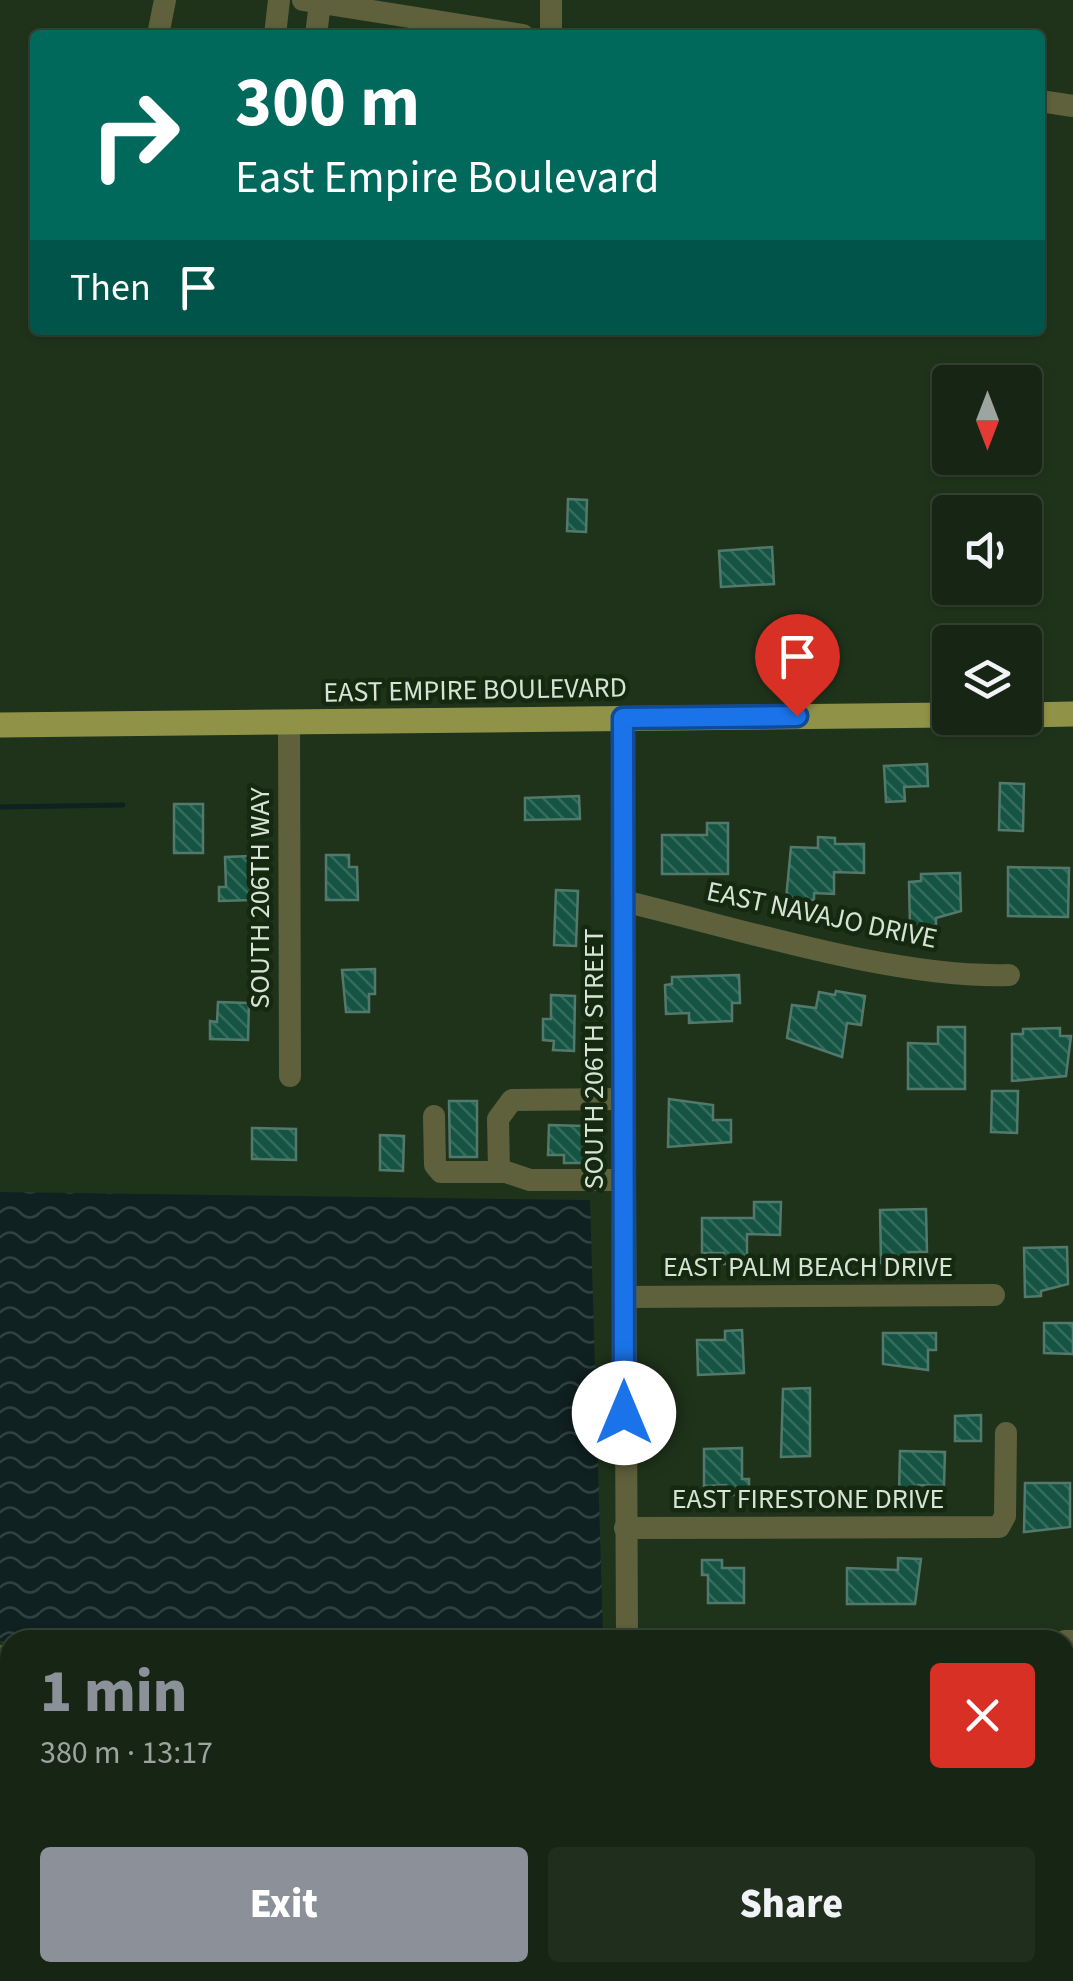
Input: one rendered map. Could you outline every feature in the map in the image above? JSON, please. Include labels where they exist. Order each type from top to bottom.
[{"type":"main road","points":[[1042,715],[1073,714]]},
{"type":"main road","name":"EAST EMPIRE BOULEVARD","points":[[0,725],[932,715]]},
{"type":"street","points":[[159,30],[165,0]]},
{"type":"street","points":[[276,30],[279,0]]},
{"type":"street","points":[[551,0],[551,30]]},
{"type":"street","points":[[315,30],[311,1],[492,30]]},
{"type":"street","points":[[1045,103],[1073,106]]},
{"type":"street","name":"SOUTH 206TH STREET","points":[[623,718],[622,1297],[627,1630]]},
{"type":"street","name":"SOUTH 206TH WAY","points":[[289,721],[290,1076]]},
{"type":"street","name":"EAST NAVAJO DRIVE","points":[[623,901],[852,955],[972,976],[1009,975]]},
{"type":"street","points":[[498,1172],[498,1119],[512,1100],[622,1100]]},
{"type":"street","points":[[434,1116],[435,1165],[441,1172],[498,1172],[530,1180],[622,1180]]},
{"type":"street","name":"EAST PALM BEACH DRIVE","points":[[622,1297],[994,1295]]},
{"type":"street","name":"EAST FIRESTONE DRIVE","points":[[624,1528],[992,1528],[1003,1524],[1005,1516],[1006,1434]]},
{"type":"water","points":[[0,1192],[590,1200],[603,1630],[0,1630]]},
{"type":"building","points":[[568,499],[587,500],[586,532],[567,531]]},
{"type":"building","points":[[772,547],[774,584],[721,587],[719,551]]},
{"type":"building","points":[[927,764],[928,786],[904,787],[905,801],[886,802],[884,766]]},
{"type":"building","points":[[1000,783],[1024,784],[1023,831],[999,830]]},
{"type":"building","points":[[579,796],[580,819],[525,820],[525,798]]},
{"type":"building","points":[[174,804],[203,804],[203,853],[174,853]]},
{"type":"building","points":[[707,823],[728,823],[728,874],[662,874],[662,835],[707,835]]},
{"type":"building","points":[[818,837],[835,838],[835,844],[864,844],[864,873],[834,872],[834,894],[814,893],[814,900],[786,899],[791,847],[818,848]]},
{"type":"building","points":[[326,855],[349,855],[349,867],[357,867],[358,900],[326,900]]},
{"type":"building","points":[[250,856],[251,900],[219,901],[219,887],[226,887],[225,857]]},
{"type":"building","points":[[1008,867],[1069,868],[1068,917],[1008,916]]},
{"type":"building","points":[[960,873],[961,911],[936,918],[936,925],[910,926],[909,882],[921,881],[921,874]]},
{"type":"building","points":[[556,890],[578,891],[576,946],[554,945]]},
{"type":"building","points":[[375,969],[375,994],[369,994],[369,1012],[346,1012],[342,970]]},
{"type":"building","points":[[739,975],[740,1003],[732,1003],[732,1021],[689,1023],[689,1013],[666,1014],[665,985],[672,984],[672,977]]},
{"type":"building","points":[[836,991],[865,996],[861,1025],[847,1023],[842,1057],[787,1038],[792,1005],[816,1008],[819,992],[835,995]]},
{"type":"building","points":[[551,995],[575,996],[574,1051],[553,1050],[554,1041],[543,1040],[543,1019],[551,1019]]},
{"type":"building","points":[[218,1002],[249,1003],[248,1040],[210,1039],[210,1021],[217,1022]]},
{"type":"building","points":[[938,1027],[965,1027],[965,1089],[908,1089],[908,1043],[938,1044]]},
{"type":"building","points":[[1060,1028],[1060,1036],[1071,1036],[1066,1076],[1012,1081],[1012,1034],[1023,1034],[1023,1029]]},
{"type":"building","points":[[992,1091],[1018,1091],[1017,1133],[991,1132]]},
{"type":"building","points":[[669,1099],[713,1105],[713,1120],[731,1120],[731,1142],[668,1147]]},
{"type":"building","points":[[449,1101],[477,1101],[477,1157],[450,1157]]},
{"type":"building","points":[[549,1125],[585,1126],[584,1163],[564,1163],[564,1155],[548,1155]]},
{"type":"building","points":[[252,1128],[296,1129],[296,1160],[252,1159]]},
{"type":"building","points":[[380,1135],[404,1136],[403,1171],[380,1170]]},
{"type":"building","points":[[754,1202],[781,1202],[780,1235],[747,1234],[747,1264],[724,1264],[724,1253],[702,1253],[702,1218],[754,1218]]},
{"type":"building","points":[[926,1209],[927,1252],[909,1252],[909,1257],[898,1257],[898,1263],[881,1263],[880,1210]]},
{"type":"building","points":[[1067,1247],[1068,1284],[1041,1291],[1041,1296],[1025,1297],[1024,1248]]},
{"type":"building","points":[[1044,1323],[1073,1323],[1073,1354],[1044,1353]]},
{"type":"building","points":[[742,1330],[744,1373],[698,1375],[697,1340],[725,1340],[725,1331]]},
{"type":"building","points":[[883,1333],[936,1333],[936,1350],[928,1350],[928,1370],[883,1364]]},
{"type":"building","points":[[810,1388],[810,1456],[781,1457],[783,1389]]},
{"type":"building","points":[[981,1415],[981,1441],[955,1441],[955,1416]]},
{"type":"building","points":[[742,1448],[742,1479],[749,1479],[749,1495],[726,1495],[726,1485],[704,1486],[704,1449]]},
{"type":"building","points":[[900,1451],[945,1452],[944,1486],[918,1485],[917,1494],[899,1494]]},
{"type":"building","points":[[1025,1483],[1070,1483],[1070,1527],[1024,1532]]},
{"type":"building","points":[[898,1558],[921,1559],[915,1604],[847,1604],[847,1568],[898,1570]]},
{"type":"building","points":[[702,1560],[722,1560],[722,1568],[744,1568],[744,1603],[708,1603],[708,1575],[702,1575]]},
{"type":"waterway","points":[[0,807],[123,805]]},
{"type":"route","points":[[624,1413],[623,718],[797,716]]}]
